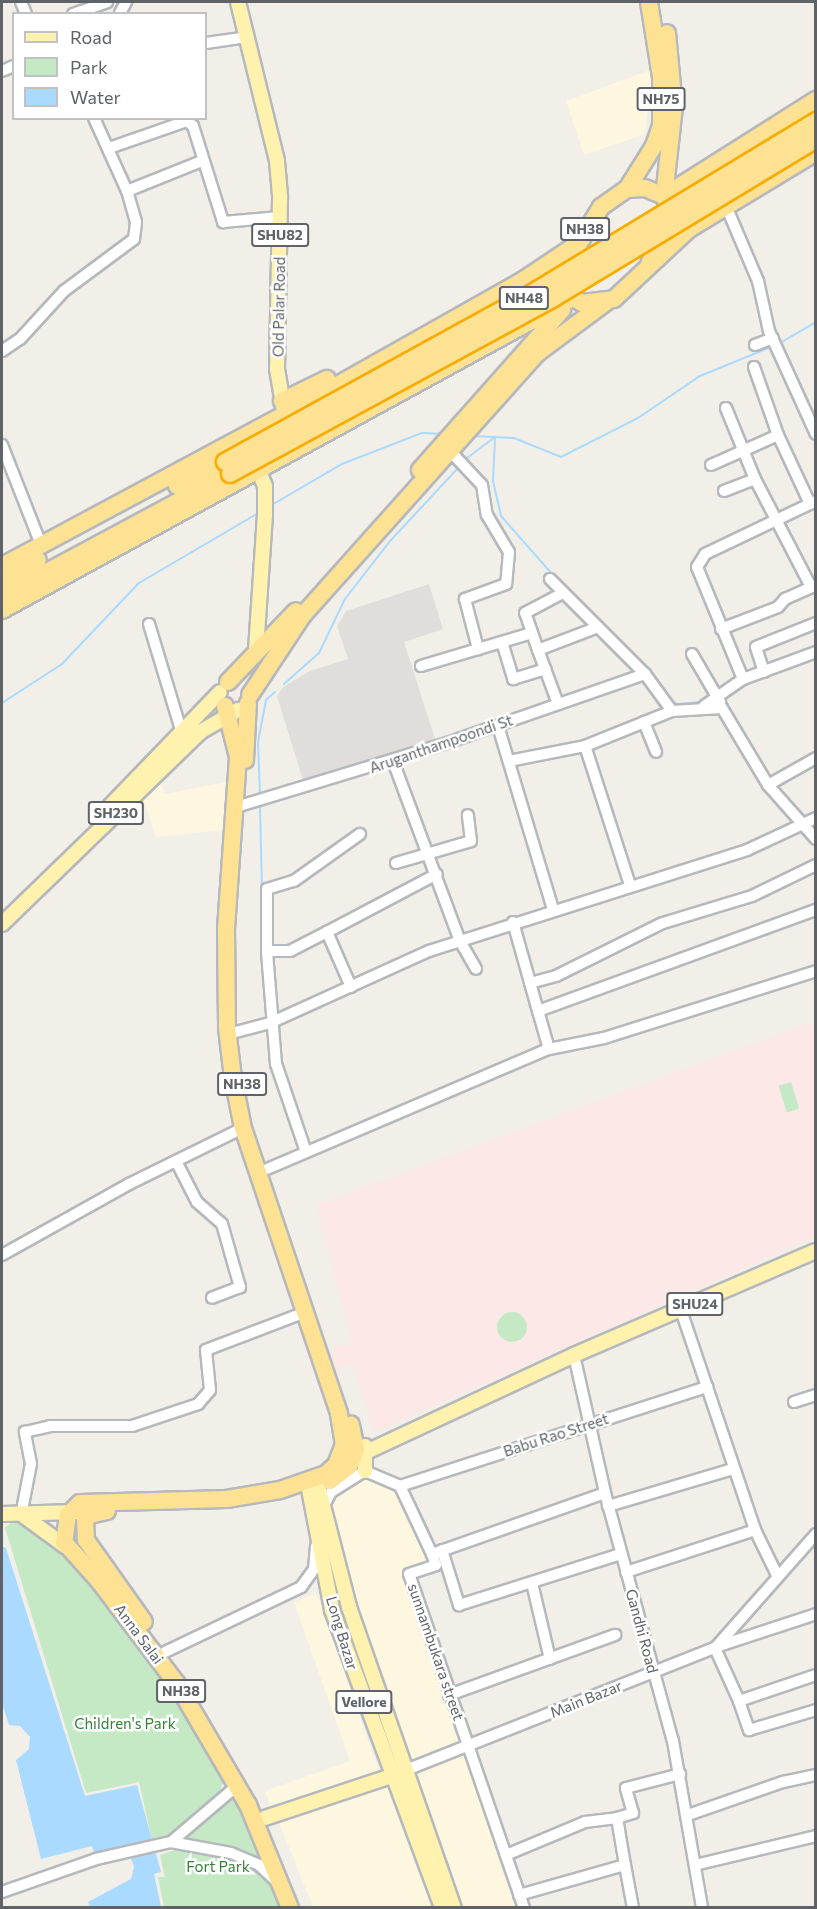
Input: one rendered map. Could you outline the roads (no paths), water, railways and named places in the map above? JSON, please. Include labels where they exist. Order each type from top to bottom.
[{"type":"highway","name":"NH75","points":[[627,189],[654,146],[661,126],[662,77],[648,2]]},
{"type":"highway","name":"NH75","points":[[660,2],[673,70],[664,196]]},
{"type":"highway","points":[[664,196],[704,174],[816,100]]},
{"type":"highway","name":"NH48","points":[[2,596],[529,295],[816,121]]},
{"type":"highway","name":"NH48","points":[[2,580],[227,468],[552,299],[816,139]]},
{"type":"highway","points":[[488,401],[536,354],[625,291],[650,262],[680,236],[816,152]]},
{"type":"highway","points":[[668,156],[681,170],[704,174]]},
{"type":"highway","points":[[627,189],[645,188],[664,196]]},
{"type":"highway","name":"NH38","points":[[573,298],[569,267],[576,245],[601,207],[627,189]]},
{"type":"highway","points":[[650,262],[667,218],[664,196]]},
{"type":"highway","points":[[2,566],[42,546],[284,408],[491,298],[576,245]]},
{"type":"highway","points":[[573,298],[582,303],[605,303]]},
{"type":"highway","points":[[234,700],[303,615],[450,448],[573,298]]},
{"type":"highway","points":[[2,610],[262,479],[573,298]]},
{"type":"highway","points":[[234,700],[256,651],[450,448]]},
{"type":"highway","name":"NH38","points":[[234,700],[239,806],[226,929],[232,1033],[243,1128],[303,1313],[339,1414],[344,1444],[353,1454]]},
{"type":"highway","name":"NH38","points":[[232,1033],[243,1089],[353,1454]]},
{"type":"highway","points":[[65,1546],[65,1515],[75,1505],[92,1507],[223,1506],[257,1503],[313,1488],[342,1473],[353,1454]]},
{"type":"highway","points":[[86,1540],[85,1516],[92,1507],[228,1498],[295,1486],[326,1474],[353,1454]]},
{"type":"highway","name":"Anna Salai","points":[[86,1540],[189,1683],[265,1818],[302,1908]]},
{"type":"highway","name":"Anna Salai","points":[[65,1546],[99,1581],[177,1684],[238,1785],[290,1908]]},
{"type":"main road","name":"Old Palar Road","points":[[238,2],[274,143],[280,217],[277,369],[284,408]]},
{"type":"main road","points":[[256,651],[265,515],[262,479]]},
{"type":"main road","name":"SH230","points":[[2,912],[182,734],[234,700]]},
{"type":"main road","name":"SH230","points":[[2,924],[234,700]]},
{"type":"main road","name":"SHU24","points":[[353,1454],[523,1372],[574,1356],[816,1251]]},
{"type":"main road","points":[[353,1454],[365,1471]]},
{"type":"main road","points":[[313,1488],[322,1506],[349,1607],[408,1770],[454,1908]]},
{"type":"main road","name":"Long Bazar","points":[[313,1488],[317,1538],[332,1610],[391,1776],[442,1908]]},
{"type":"main road","points":[[2,1505],[65,1515],[86,1540]]},
{"type":"main road","points":[[2,1514],[22,1509],[92,1507]]},
{"type":"main road","points":[[22,1509],[65,1546]]},
{"type":"main road","points":[[265,1818],[391,1776]]},
{"type":"street","points":[[79,12],[107,2]]},
{"type":"street","points":[[207,43],[247,37]]},
{"type":"street","points":[[2,351],[20,339],[64,291],[134,239],[136,222],[127,191],[95,120]]},
{"type":"street","points":[[109,148],[187,121],[193,126],[202,161],[223,222],[280,217]]},
{"type":"street","points":[[127,191],[202,161]]},
{"type":"street","points":[[726,206],[758,281],[763,311],[773,338],[816,434]]},
{"type":"street","points":[[755,345],[773,338]]},
{"type":"street","points":[[743,679],[697,567],[705,554],[813,502],[778,435],[754,367]]},
{"type":"street","points":[[721,629],[778,608],[785,599],[813,586],[775,520],[742,450],[726,408]]},
{"type":"street","points":[[711,465],[778,435]]},
{"type":"street","points":[[2,445],[42,546]]},
{"type":"street","points":[[450,448],[482,485],[487,515],[509,552],[506,584],[465,599],[478,649]]},
{"type":"street","points":[[724,491],[755,479]]},
{"type":"street","points":[[550,579],[645,674],[672,711]]},
{"type":"street","points":[[558,705],[525,613],[563,593]]},
{"type":"street","points":[[764,672],[756,646],[816,623]]},
{"type":"street","points":[[149,624],[182,734]]},
{"type":"street","points":[[538,650],[598,627]]},
{"type":"street","points":[[421,666],[532,633]]},
{"type":"street","points":[[502,642],[513,679],[545,669]]},
{"type":"street","points":[[704,706],[743,679],[816,652]]},
{"type":"street","points":[[692,654],[703,678],[718,696],[722,708],[768,785],[801,825],[816,839]]},
{"type":"street","name":"Aruganthampoondi St","points":[[239,806],[393,761],[645,674]]},
{"type":"street","points":[[509,761],[522,756],[585,746],[672,711],[704,706],[722,708]]},
{"type":"street","points":[[644,722],[656,752]]},
{"type":"street","points":[[498,726],[554,909]]},
{"type":"street","points":[[585,746],[630,885]]},
{"type":"street","points":[[768,785],[816,759]]},
{"type":"street","points":[[393,761],[437,874],[459,941],[476,969]]},
{"type":"street","points":[[396,863],[471,841],[468,815]]},
{"type":"street","points":[[232,1033],[274,1022],[459,941],[554,909],[747,850],[816,819]]},
{"type":"street","points":[[306,1152],[276,1064],[267,951],[267,889],[294,881],[360,834]]},
{"type":"street","points":[[530,983],[556,976],[663,923],[752,896],[816,865]]},
{"type":"street","points":[[267,951],[290,951],[437,874]]},
{"type":"street","points":[[538,1011],[816,910]]},
{"type":"street","points":[[513,922],[549,1049]]},
{"type":"street","points":[[327,932],[351,987]]},
{"type":"street","points":[[267,1169],[549,1049],[604,1038],[816,971]]},
{"type":"street","points":[[2,1256],[176,1161],[243,1128]]},
{"type":"street","points":[[176,1161],[197,1202],[222,1224],[240,1287],[212,1298]]},
{"type":"street","points":[[681,1310],[755,1530],[778,1577]]},
{"type":"street","points":[[22,1509],[31,1464],[26,1432],[50,1425],[132,1426],[198,1404],[210,1390],[206,1350],[303,1313]]},
{"type":"street","name":"Gandhi Road","points":[[574,1356],[608,1506],[680,1774],[702,1908]]},
{"type":"street","name":"Babu Rao Street","points":[[400,1486],[707,1387]]},
{"type":"street","points":[[794,1402],[816,1395]]},
{"type":"street","points":[[608,1506],[733,1468]]},
{"type":"street","points":[[165,1652],[301,1587],[314,1569],[322,1506],[348,1478],[365,1471],[400,1486],[437,1552],[459,1605],[621,1554]]},
{"type":"street","points":[[437,1552],[605,1493]]},
{"type":"street","points":[[626,1572],[755,1530]]},
{"type":"street","points":[[816,1534],[715,1647],[749,1730],[816,1710]]},
{"type":"street","name":"sunnambukara street","points":[[437,1552],[436,1565],[409,1574],[524,1908]]},
{"type":"street","points":[[532,1583],[550,1659]]},
{"type":"street","name":"Main Bazar","points":[[391,1776],[715,1647],[816,1614]]},
{"type":"street","points":[[449,1695],[615,1635]]},
{"type":"street","points":[[739,1701],[816,1676]]},
{"type":"street","points":[[506,1855],[585,1822],[617,1818],[633,1813],[626,1788],[680,1774]]},
{"type":"street","points":[[688,1815],[783,1782],[816,1775]]},
{"type":"street","points":[[171,1842],[238,1785]]},
{"type":"street","points":[[617,1818],[633,1908]]},
{"type":"street","points":[[694,1865],[816,1836]]},
{"type":"street","points":[[2,1892],[96,1859],[171,1842],[231,1853],[259,1865],[282,1887]]},
{"type":"street","points":[[519,1895],[625,1865]]},
{"type":"water","points":[[2,1546],[6,1548],[85,1796],[137,1785],[161,1872],[154,1874],[161,1907],[90,1907],[88,1902],[131,1879],[134,1867],[127,1848],[94,1853],[92,1846],[41,1859],[16,1760],[29,1749],[30,1737],[20,1726],[9,1725],[2,1703]]},
{"type":"waterway","points":[[780,343],[816,322]]},
{"type":"waterway","points":[[472,436],[514,438],[561,457],[638,418],[700,376],[771,347]]},
{"type":"waterway","points":[[270,506],[342,464],[422,433],[443,434]]},
{"type":"waterway","points":[[495,437],[493,481],[501,516],[553,575]]},
{"type":"waterway","points":[[467,458],[495,437]]},
{"type":"waterway","points":[[284,684],[319,653],[345,599],[390,541],[458,468]]},
{"type":"waterway","points":[[2,703],[62,664],[139,583],[260,512]]},
{"type":"waterway","points":[[630,651],[642,664]]},
{"type":"waterway","points":[[260,794],[258,742],[266,700],[275,692]]},
{"type":"waterway","points":[[669,700],[677,704],[701,702]]},
{"type":"waterway","points":[[260,807],[262,888]]},
{"type":"waterway","points":[[810,824],[816,830]]},
{"type":"park label","name":"Children's Park","points":[[125,1724]]},
{"type":"park label","name":"Fort Park","points":[[218,1867]]}]
